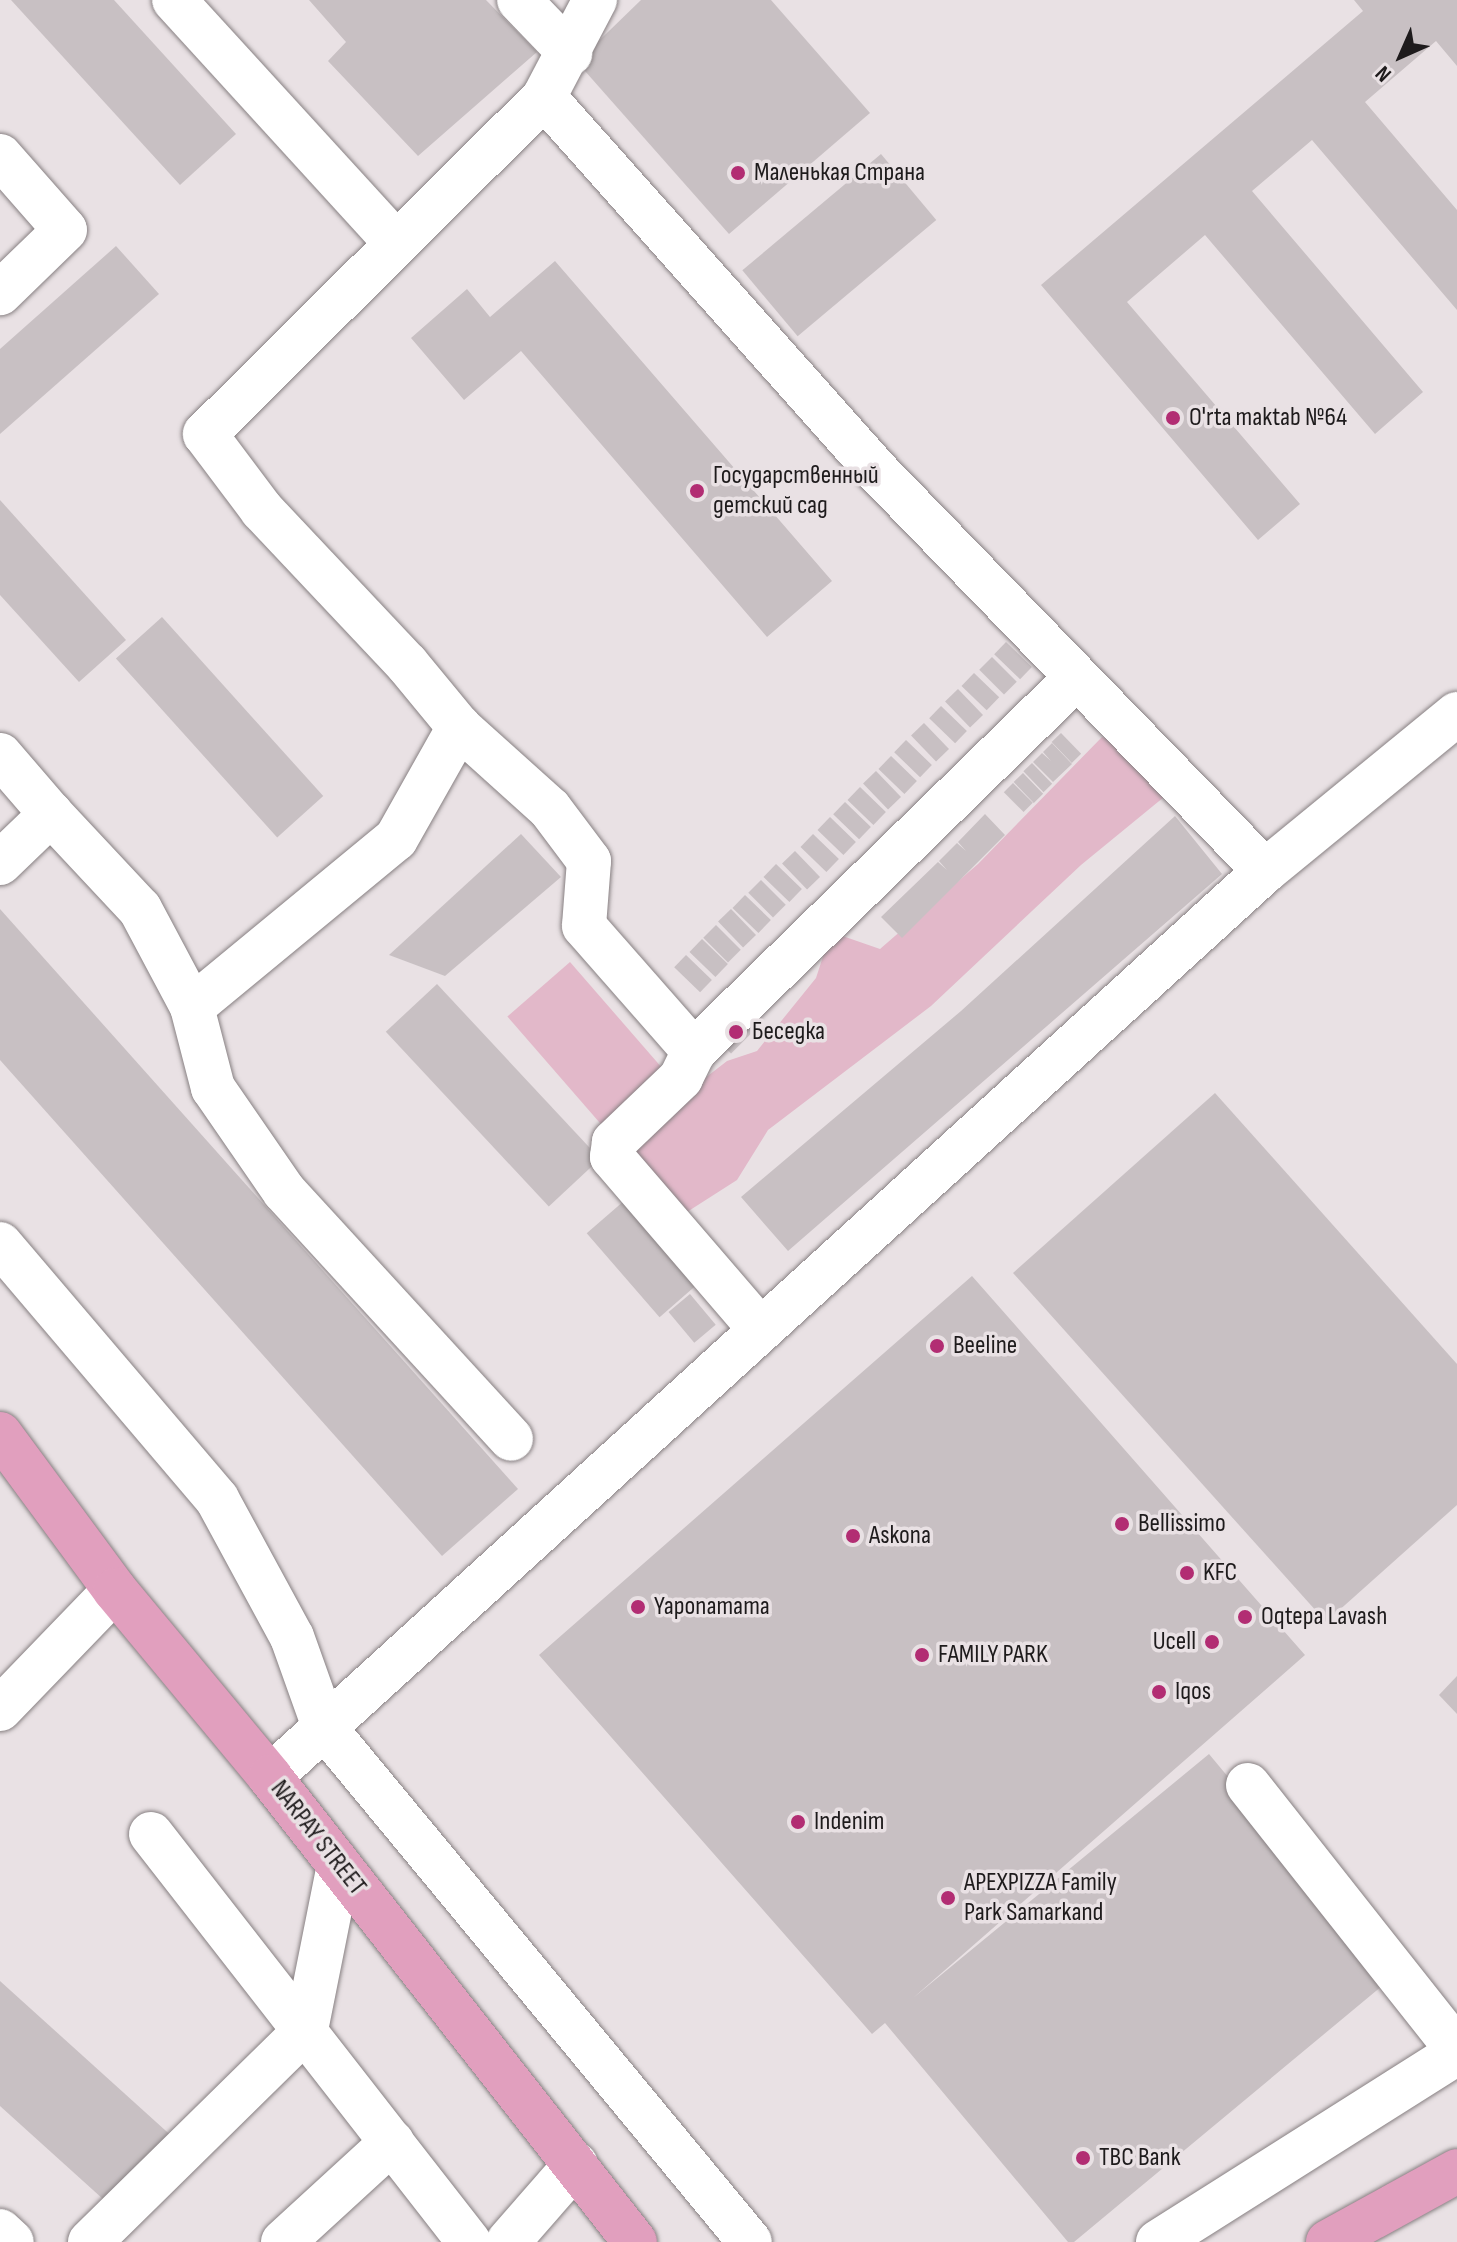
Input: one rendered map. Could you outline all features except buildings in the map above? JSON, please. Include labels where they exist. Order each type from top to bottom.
[{"type":"main road","name":"NARPAY STREET","points":[[0,1434],[115,1590],[270,1777],[635,2242]]},
{"type":"main road","points":[[1328,2242],[1457,2171]]},
{"type":"lane","points":[[174,0],[396,243]]},
{"type":"lane","points":[[519,0],[570,53]]},
{"type":"lane","points":[[595,0],[570,53],[544,97],[205,434],[262,510],[407,664],[459,727],[550,809],[589,861],[584,926],[694,1051]]},
{"type":"lane","points":[[544,97],[877,471],[1265,871]]},
{"type":"lane","points":[[0,156],[65,230],[0,293]]},
{"type":"lane","points":[[761,1330],[612,1157],[614,1142],[681,1078],[694,1051],[1076,678]]},
{"type":"lane","points":[[270,1777],[1265,871],[1457,714]]},
{"type":"lane","points":[[192,1007],[396,839],[459,727]]},
{"type":"lane","points":[[0,755],[140,909],[192,1007],[213,1088],[284,1191],[511,1439]]},
{"type":"lane","points":[[0,863],[51,814]]},
{"type":"lane","points":[[0,1244],[217,1499],[292,1637],[324,1727],[750,2242]]},
{"type":"lane","points":[[0,1709],[115,1590]]},
{"type":"lane","points":[[1158,2242],[1457,2052],[1248,1785]]},
{"type":"lane","points":[[151,1834],[469,2242]]},
{"type":"lane","points":[[90,2242],[306,2030],[339,1865]]},
{"type":"lane","points":[[283,2242],[392,2142]]},
{"type":"lane","points":[[508,2242],[576,2164]]},
{"type":"lane","points":[[0,2231],[12,2242]]},
{"type":"shaded area","points":[[1102,737],[1120,744],[1175,788],[1081,865],[931,1006],[768,1130],[737,1180],[687,1212],[632,1151],[691,1089],[727,1061],[757,1051],[816,978],[831,932],[880,949],[978,864]]},
{"type":"shaded area","points":[[570,962],[672,1080],[610,1134],[507,1016]]},
{"type":"place","name":"Маленькая Страна","points":[[738,173]]},
{"type":"place","name":"O'rta maktab №64","points":[[1173,418]]},
{"type":"place","name":"Государственный детский сад","points":[[697,491]]},
{"type":"place","name":"Беседка","points":[[736,1032]]},
{"type":"place","name":"Beeline","points":[[937,1346]]},
{"type":"place","name":"Bellissimo","points":[[1122,1524]]},
{"type":"place","name":"Askona","points":[[853,1536]]},
{"type":"place","name":"KFC","points":[[1187,1573]]},
{"type":"place","name":"Yaponamama","points":[[638,1607]]},
{"type":"place","name":"Oqtepa Lavash","points":[[1245,1617]]},
{"type":"place","name":"Ucell","points":[[1212,1642]]},
{"type":"place","name":"FAMILY PARK","points":[[922,1655]]},
{"type":"place","name":"Iqos","points":[[1159,1692]]},
{"type":"place","name":"Indenim","points":[[798,1822]]},
{"type":"place","name":"APEXPIZZA Family Park Samarkand","points":[[948,1898]]},
{"type":"place","name":"TBC Bank","points":[[1083,2158]]}]
